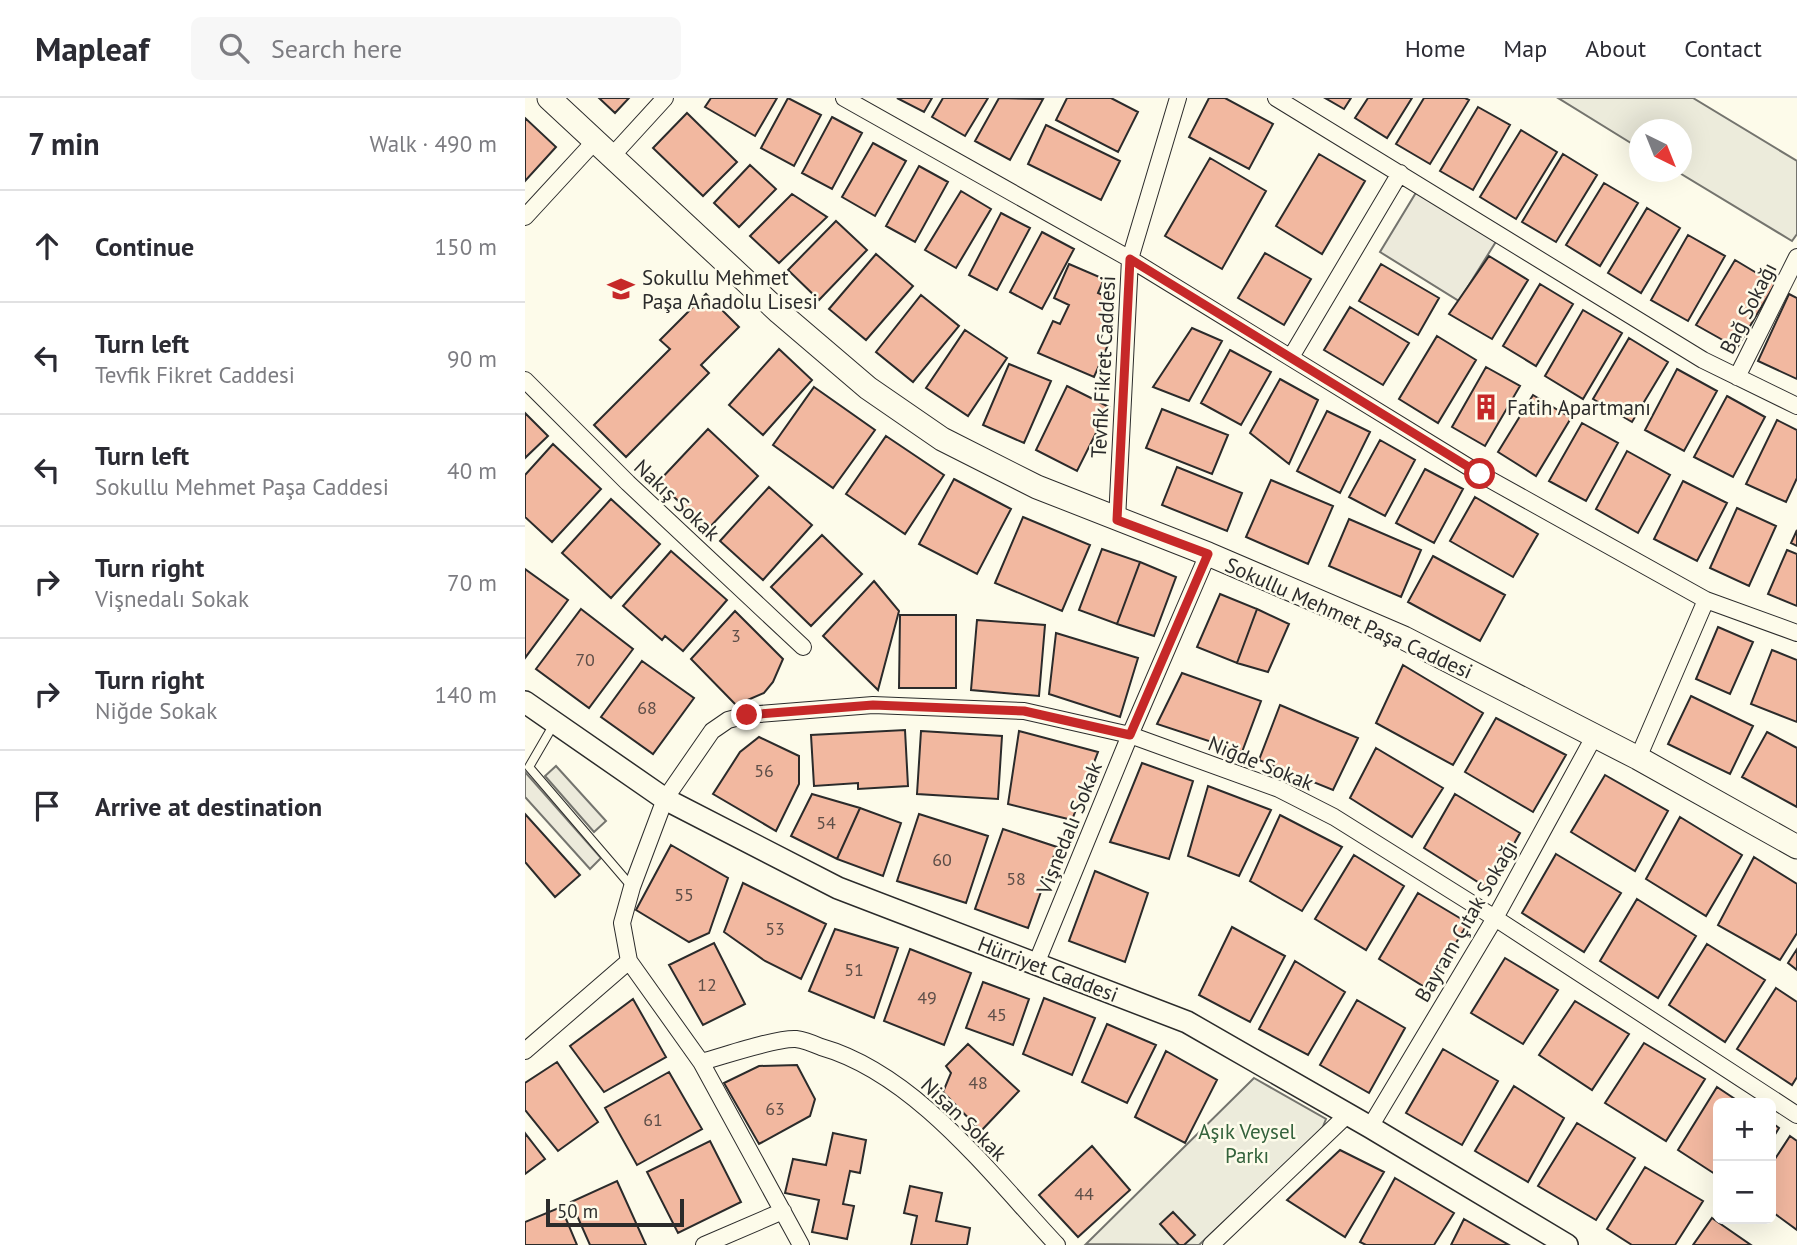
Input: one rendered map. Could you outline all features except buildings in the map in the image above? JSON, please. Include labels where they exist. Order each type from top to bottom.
[{"type":"main road","name":"Sokullu Mehmet Paşa Caddesi","points":[[549,98],[779,312],[868,388],[942,439],[1037,487],[1208,554],[1404,638],[1595,735],[1797,847]]},
{"type":"street","points":[[525,217],[665,98]]},
{"type":"street","points":[[844,98],[1130,259],[1480,474],[1706,600],[1797,633]]},
{"type":"street","name":"Tevfik Fikret Caddesi","points":[[1117,520],[1130,259],[1178,98]]},
{"type":"street","points":[[1276,98],[1703,360],[1797,406]]},
{"type":"street","points":[[1291,357],[1400,173]]},
{"type":"street","name":"Bağ Sokağı","points":[[1737,377],[1797,257]]},
{"type":"street","name":"Nakış Sokak","points":[[525,380],[628,483],[803,648]]},
{"type":"street","name":"Vişnedalı Sokak","points":[[1036,964],[1208,554]]},
{"type":"street","points":[[1638,758],[1706,600]]},
{"type":"street","name":"Hürriyet Caddesi","points":[[525,702],[665,799],[838,888],[1187,1022],[1567,1245]]},
{"type":"street","name":"Niğde Sokak","points":[[629,961],[622,923],[632,887],[665,799],[712,731],[728,720],[747,715],[873,705],[1024,711],[1130,735],[1279,789],[1334,817],[1495,918],[1797,1115]]},
{"type":"street","name":"Bayram Çıtak Sokağı","points":[[1370,1127],[1495,918],[1595,735]]},
{"type":"street","points":[[525,1051],[629,961],[701,1062],[801,1245]]},
{"type":"street","name":"Nisan Sokak","points":[[701,1062],[796,1039],[870,1066],[916,1098],[1057,1245]]},
{"type":"street","points":[[1211,1245],[1347,1115]]},
{"type":"street","points":[[704,1245],[783,1211]]},
{"type":"lane","points":[[554,724],[529,766],[632,887]]},
{"type":"green space","points":[[1558,98],[1693,98],[1797,161],[1797,234],[1792,241],[1692,180],[1692,119],[1629,119],[1629,142]]},
{"type":"green space","name":"Aşık Veysel Parkı","points":[[1254,1078],[1326,1119],[1322,1129],[1199,1245],[1086,1244]]},
{"type":"shaded area","points":[[1417,191],[1497,240],[1459,301],[1380,252]]},
{"type":"shaded area","points":[[556,766],[606,821],[594,832],[545,776]]},
{"type":"shaded area","points":[[525,772],[601,858],[590,869],[525,797]]},
{"type":"place","name":"Sokullu Mehmet Paşa Anadolu Lisesi","points":[[621,289]]},
{"type":"place","name":"Fatih Apartmanı","points":[[1486,407]]},
{"type":"route","points":[[747,715],[873,705],[1024,711],[1130,735],[1208,554],[1117,520],[1130,259],[1480,474]]}]
